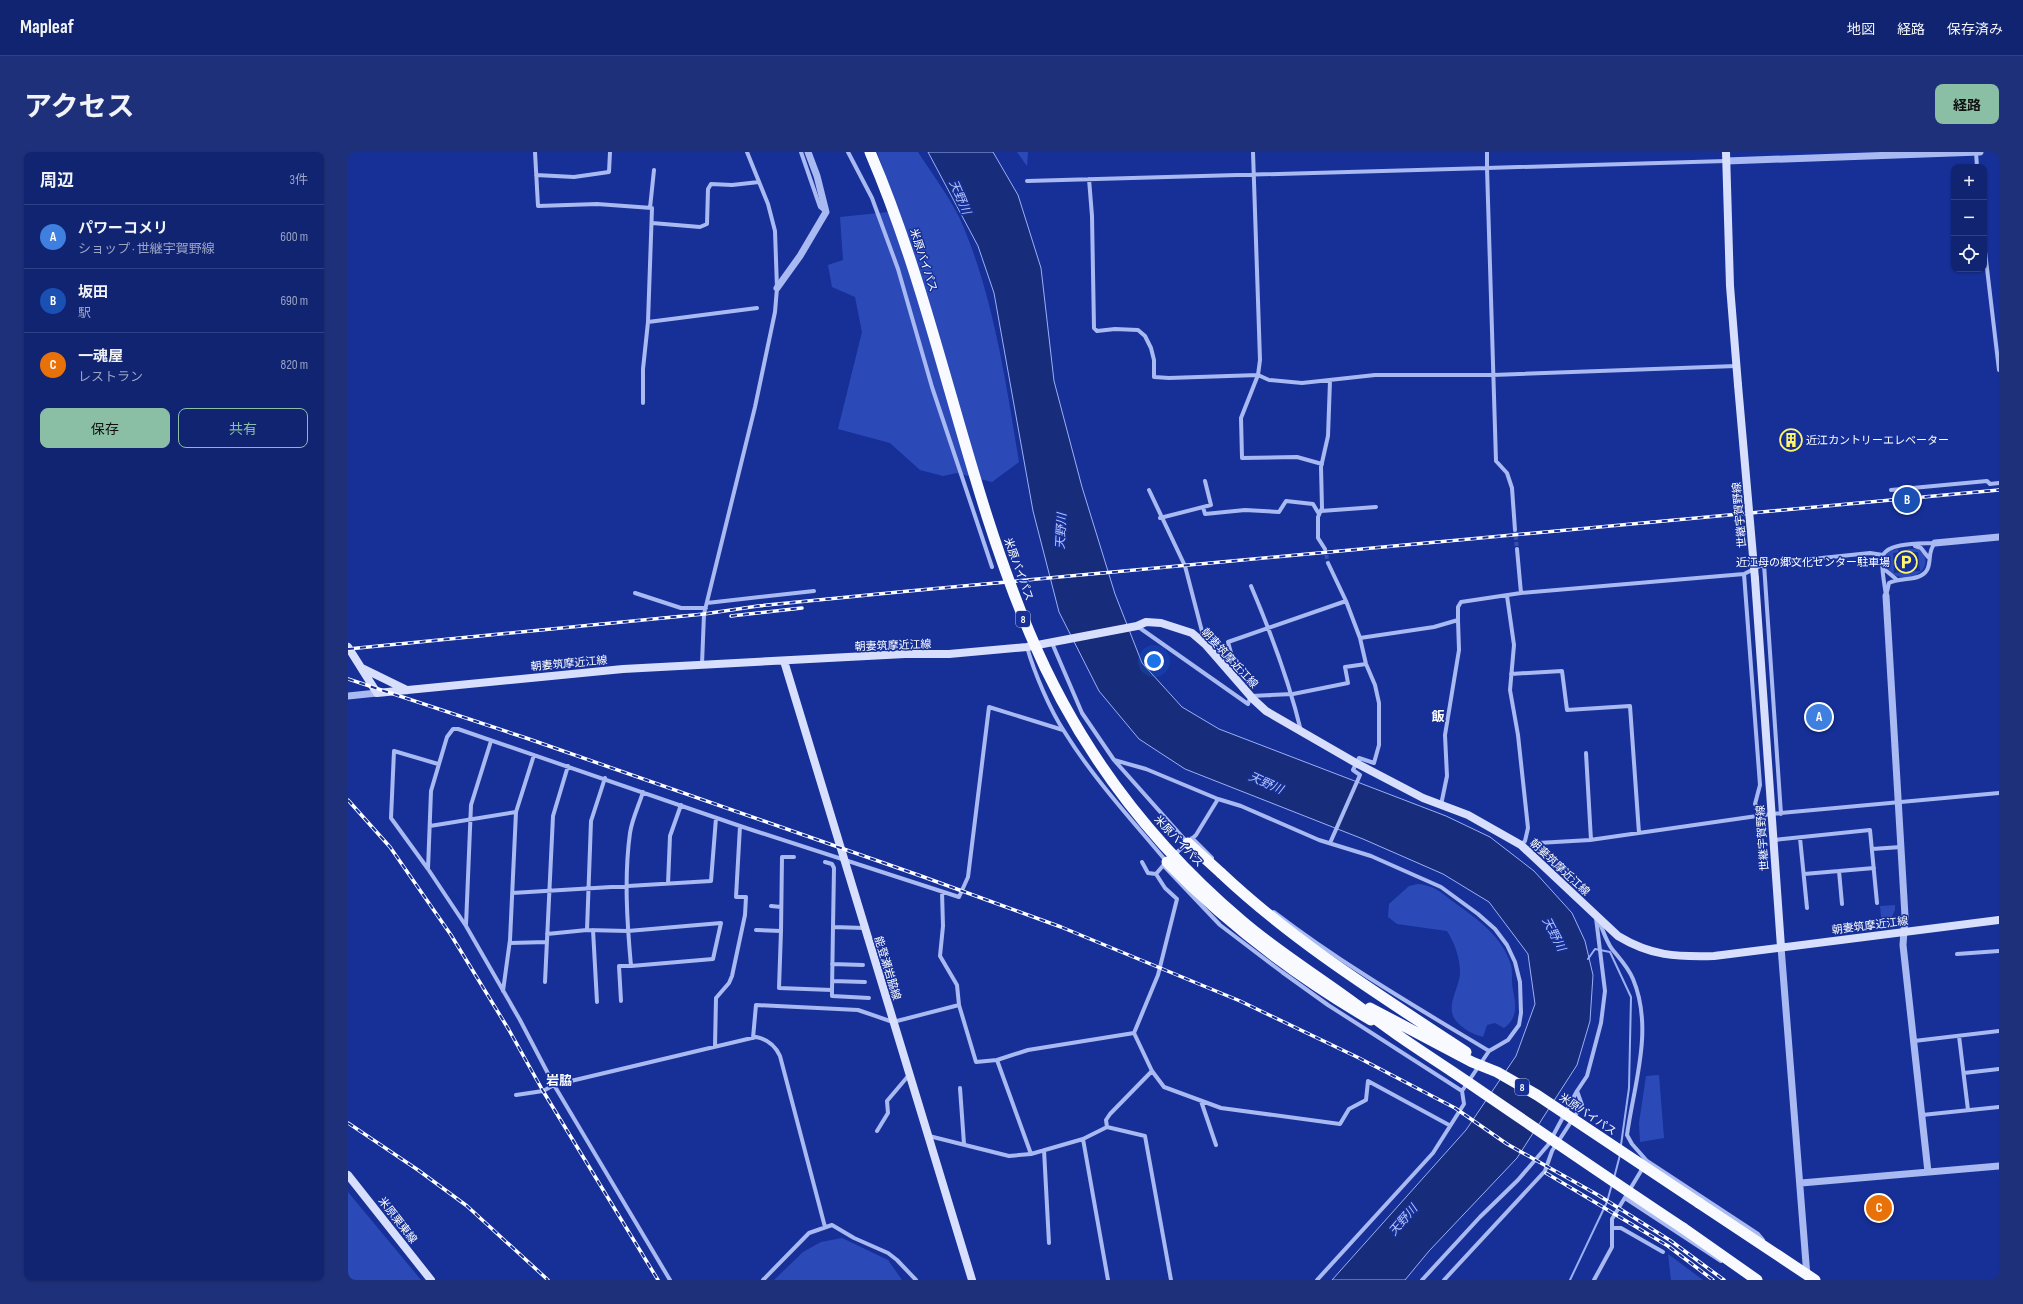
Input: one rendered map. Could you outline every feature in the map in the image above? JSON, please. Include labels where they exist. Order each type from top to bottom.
[{"type":"highway","name":"米原バイパス","points":[[870,152],[900,228],[948,382],[981,501],[1009,585],[1047,674],[1068,713],[1094,757],[1125,800],[1157,838],[1187,870],[1242,922],[1404,1040],[1683,1228],[1757,1280]]},
{"type":"highway","points":[[1190,840],[1221,873],[1252,902],[1309,946],[1497,1072]]},
{"type":"highway","points":[[1165,863],[1240,931],[1289,968],[1330,996],[1404,1040]]},
{"type":"highway","name":"米原バイパス","points":[[1334,989],[1472,1062],[1497,1072],[1537,1095],[1774,1253],[1809,1278]]},
{"type":"main road","name":"世継宇賀野線","points":[[1726,152],[1730,286],[1755,579],[1767,815],[1773,840],[1781,947]]},
{"type":"main road","name":"朝妻筑摩近江線","points":[[377,693],[623,669],[905,654],[948,654],[1027,647],[1133,627],[1146,622],[1177,627],[1192,633],[1206,645],[1266,711],[1356,763],[1423,798],[1468,815],[1524,848],[1618,936],[1636,947],[1660,954],[1679,957],[1714,956],[1999,920]]},
{"type":"main road","points":[[348,647],[377,693]]},
{"type":"main road","name":"能登瀬岩脇線","points":[[784,661],[842,858],[972,1280]]},
{"type":"main road","points":[[361,667],[407,690]]},
{"type":"main road","name":"米原栗東線","points":[[348,1175],[431,1280]]},
{"type":"street","points":[[535,152],[538,206],[597,204],[650,208]]},
{"type":"street","points":[[536,175],[574,177],[608,172],[610,152]]},
{"type":"street","points":[[702,664],[707,603],[755,407],[775,312],[777,288],[775,231],[768,204],[747,152]]},
{"type":"street","points":[[801,152],[820,207],[826,212]]},
{"type":"street","points":[[777,288],[800,256],[826,212],[817,176],[808,152]]},
{"type":"street","points":[[848,152],[872,198],[898,269],[932,387],[992,567]]},
{"type":"street","points":[[1253,152],[1260,360],[1258,375],[1241,418],[1242,458],[1297,457],[1322,464]]},
{"type":"street","points":[[1486,152],[1496,461],[1507,473],[1512,488],[1515,530]]},
{"type":"street","points":[[1976,152],[1977,164]]},
{"type":"street","points":[[1027,181],[1726,161],[1980,152]]},
{"type":"street","points":[[643,403],[643,369],[648,322],[652,223],[652,208],[650,208],[654,170]]},
{"type":"street","points":[[1089,179],[1092,216],[1094,328],[1097,331],[1115,329],[1138,330],[1145,336],[1152,354],[1154,376],[1169,378],[1258,375],[1269,380],[1302,383],[1375,375],[1493,375],[1736,366]]},
{"type":"street","points":[[652,223],[700,227],[707,224],[708,189],[711,184],[732,186],[759,182]]},
{"type":"street","points":[[1987,268],[1999,370]]},
{"type":"street","points":[[648,322],[757,308]]},
{"type":"street","points":[[1325,549],[1318,538],[1322,464],[1328,436],[1330,381]]},
{"type":"street","points":[[1160,518],[1211,505],[1205,481]]},
{"type":"street","points":[[1891,490],[1986,481],[1990,484],[1999,483]]},
{"type":"street","points":[[1148,490],[1160,518],[1185,566],[1206,645]]},
{"type":"street","points":[[1202,507],[1205,514],[1245,510],[1279,512],[1286,501],[1313,504],[1320,513]]},
{"type":"street","points":[[1320,513],[1376,507]]},
{"type":"street","points":[[1928,1172],[1903,945],[1905,916],[1883,556],[1890,547],[1999,538]]},
{"type":"street","points":[[1928,556],[1935,543]]},
{"type":"street","points":[[1886,596],[1889,583],[1896,579],[1918,577],[1925,572],[1929,561],[1928,556],[1921,548],[1914,545]]},
{"type":"street","points":[[1517,549],[1521,593]]},
{"type":"street","points":[[1441,805],[1447,776],[1445,735],[1459,650],[1458,607],[1461,602],[1521,593],[1744,574],[1764,564],[1870,553],[1883,556]]},
{"type":"street","points":[[1328,563],[1346,601],[1360,638],[1366,664],[1375,685],[1379,703],[1379,745],[1374,764],[1360,758],[1356,763],[1353,770],[1360,775],[1330,843]]},
{"type":"street","points":[[1764,564],[1781,814]]},
{"type":"street","points":[[1883,569],[1896,579]]},
{"type":"street","points":[[1744,574],[1760,785],[1755,804],[1767,815]]},
{"type":"street","points":[[1251,586],[1293,694],[1302,732]]},
{"type":"street","points":[[707,603],[814,591]]},
{"type":"street","points":[[635,593],[681,608],[706,608]]},
{"type":"street","points":[[1507,596],[1514,645],[1510,690],[1518,735],[1528,828],[1524,840],[1524,848],[1538,843],[1591,840],[1767,815],[1999,794]]},
{"type":"street","points":[[1222,664],[1231,653],[1228,642],[1346,601]]},
{"type":"street","points":[[1360,638],[1434,627],[1458,620]]},
{"type":"street","points":[[1133,627],[1248,704],[1251,696],[1293,694],[1348,683],[1345,667],[1366,664]]},
{"type":"street","points":[[1052,642],[1082,713],[1114,760],[1190,840],[1255,898],[1313,941],[1401,998],[1489,1051]]},
{"type":"street","points":[[1027,647],[1035,672],[1063,730],[1165,863],[1220,925],[1263,958],[1328,1004],[1462,1090]]},
{"type":"street","points":[[1512,674],[1562,671],[1567,710],[1630,706],[1639,833]]},
{"type":"street","points":[[348,696],[377,693]]},
{"type":"street","points":[[428,869],[431,791],[447,737],[452,729],[458,728],[491,741],[605,778],[716,818],[842,858],[959,898],[968,877],[989,708],[1063,730]]},
{"type":"street","points":[[466,926],[471,804],[491,741]]},
{"type":"street","points":[[438,764],[394,751],[390,818],[428,869],[466,926],[520,1020],[554,1085],[670,1280]]},
{"type":"street","points":[[1586,753],[1591,840]]},
{"type":"street","points":[[503,992],[510,943],[516,812],[534,755]]},
{"type":"street","points":[[1114,760],[1146,769],[1248,809],[1319,840],[1371,856],[1441,887],[1495,929],[1507,945],[1515,962],[1520,982],[1521,1013],[1519,1026],[1516,1032],[1508,1040],[1489,1051],[1462,1090],[1464,1104],[1433,1153],[1317,1280]]},
{"type":"street","points":[[545,982],[553,816],[568,766]]},
{"type":"street","points":[[587,930],[591,821],[605,778]]},
{"type":"street","points":[[630,966],[627,886],[630,832],[643,792]]},
{"type":"street","points":[[1156,874],[1165,863],[1190,840],[1218,798]]},
{"type":"street","points":[[668,884],[670,836],[681,805]]},
{"type":"street","points":[[430,826],[471,821],[516,812]]},
{"type":"street","points":[[512,893],[710,881],[716,818]]},
{"type":"street","points":[[714,1047],[716,998],[730,980],[745,915],[746,897],[736,897],[740,826]]},
{"type":"street","points":[[1773,840],[1870,830],[1877,903]]},
{"type":"street","points":[[1800,838],[1807,908]]},
{"type":"street","points":[[1872,849],[1901,847]]},
{"type":"street","points":[[794,858],[782,857],[779,988],[832,990]]},
{"type":"street","points":[[825,862],[832,864],[834,868],[832,996],[869,998]]},
{"type":"street","points":[[1142,862],[1148,873],[1156,874]]},
{"type":"street","points":[[1804,874],[1874,868]]},
{"type":"street","points":[[1839,871],[1842,904]]},
{"type":"street","points":[[1156,874],[1165,888],[1177,899],[1158,975],[1134,1033],[1152,1071],[1164,1086],[1221,1108],[1340,1124],[1349,1109],[1366,1100],[1368,1081],[1449,1126]]},
{"type":"street","points":[[942,892],[943,926],[940,956],[957,985],[958,1005],[976,1062],[997,1060],[1028,1050],[1134,1033]]},
{"type":"street","points":[[771,906],[781,907]]},
{"type":"street","points":[[1422,1280],[1480,1217],[1518,1180],[1548,1145],[1577,1091],[1587,1076],[1601,1023],[1604,991],[1596,916]]},
{"type":"street","points":[[1596,916],[1611,948],[1624,962],[1633,979],[1639,1001],[1642,1033],[1641,1054],[1637,1088],[1627,1135],[1632,1144],[1647,1161],[1758,1234],[1774,1253]]},
{"type":"street","points":[[547,934],[587,930],[628,930],[721,923],[713,959],[619,966],[621,1001]]},
{"type":"street","points":[[833,927],[864,928]]},
{"type":"street","points":[[593,930],[598,1002]]},
{"type":"street","points":[[756,930],[781,931]]},
{"type":"street","points":[[510,943],[547,942]]},
{"type":"street","points":[[1781,947],[1809,1278]]},
{"type":"street","points":[[1957,954],[1999,951]]},
{"type":"street","points":[[832,964],[863,965]]},
{"type":"street","points":[[832,981],[865,982]]},
{"type":"street","points":[[753,1038],[756,1005],[858,1010],[893,1022],[958,1005]]},
{"type":"street","points":[[1914,1041],[1999,1031]]},
{"type":"street","points":[[1959,1036],[1968,1110]]},
{"type":"street","points":[[516,1095],[543,1091],[554,1085],[753,1038],[765,1039],[776,1049],[780,1056],[825,1227]]},
{"type":"street","points":[[997,1060],[1031,1154]]},
{"type":"street","points":[[1964,1073],[1999,1069]]},
{"type":"street","points":[[1107,1127],[1106,1120],[1110,1114],[1152,1071]]},
{"type":"street","points":[[877,1131],[888,1113],[887,1101],[909,1074]]},
{"type":"street","points":[[960,1088],[964,1144]]},
{"type":"street","points":[[1444,1280],[1545,1171],[1552,1151],[1582,1105],[1577,1091]]},
{"type":"street","points":[[1201,1101],[1216,1145]]},
{"type":"street","points":[[1922,1115],[1999,1107]]},
{"type":"street","points":[[928,1136],[1009,1156],[1031,1154],[1083,1139],[1107,1127],[1145,1136],[1171,1280]]},
{"type":"street","points":[[1083,1139],[1108,1280]]},
{"type":"street","points":[[1044,1150],[1050,1242]]},
{"type":"street","points":[[1594,1280],[1612,1247],[1612,1219],[1647,1161]]},
{"type":"street","points":[[1801,1183],[1999,1166]]},
{"type":"street","points":[[1625,1198],[1741,1275],[1753,1280]]},
{"type":"street","points":[[763,1280],[809,1233],[832,1224],[854,1238],[888,1253],[902,1264],[916,1280]]},
{"type":"street","points":[[1612,1228],[1621,1228],[1663,1252]]},
{"type":"shaded area","points":[[877,152],[918,152],[956,210],[971,247],[990,308],[997,339],[1019,462],[992,482],[957,473],[943,476],[920,470],[890,443],[838,429],[862,332],[855,297],[832,287],[828,265],[843,260],[840,217],[898,211]]},
{"type":"shaded area","points":[[1017,152],[1028,152],[1027,166]]},
{"type":"shaded area","points":[[1898,549],[1898,552],[1893,553],[1894,573],[1920,571],[1918,552],[1908,552],[1908,549],[1918,549],[1924,554],[1925,563],[1922,571],[1907,577],[1898,577],[1891,573],[1886,566],[1886,555],[1890,551]]},
{"type":"shaded area","points":[[1418,884],[1429,886],[1442,893],[1480,922],[1502,945],[1511,965],[1512,987],[1515,1001],[1514,1016],[1509,1024],[1504,1028],[1495,1023],[1487,1025],[1483,1037],[1467,1030],[1454,1018],[1452,1005],[1459,978],[1460,966],[1456,950],[1447,931],[1397,924],[1388,917],[1389,904],[1409,886]]},
{"type":"shaded area","points":[[1895,905],[1895,910],[1888,925],[1882,926],[1880,906]]},
{"type":"shaded area","points":[[1659,1075],[1664,1138],[1640,1142],[1639,1123],[1646,1076]]},
{"type":"shaded area","points":[[348,1192],[421,1280],[348,1280]]},
{"type":"shaded area","points":[[842,1238],[888,1260],[902,1280],[774,1280],[803,1252],[821,1242]]},
{"type":"shaded area","points":[[1668,1254],[1703,1280],[1671,1280]]},
{"type":"water","name":"天野川","points":[[928,152],[993,152],[1018,195],[1041,268],[1054,381],[1082,487],[1115,594],[1142,663],[1182,707],[1219,729],[1446,816],[1490,837],[1534,871],[1572,913],[1585,941],[1593,975],[1590,1021],[1577,1065],[1517,1158],[1429,1251],[1405,1280],[1332,1280],[1466,1130],[1516,1056],[1535,1004],[1528,954],[1489,902],[1443,874],[1363,839],[1185,769],[1139,739],[1099,691],[1059,612],[1033,511],[994,293],[978,246]]},
{"type":"waterway","points":[[1588,959],[1595,949],[1610,952],[1631,997],[1629,1088],[1621,1145]]},
{"type":"waterway","points":[[1614,1178],[1620,1155]]},
{"type":"waterway","points":[[1570,1280],[1607,1202],[1612,1184]]},
{"type":"tunnel","points":[[1515,530],[1517,549]]},
{"type":"tunnel","points":[[1325,549],[1328,563]]},
{"type":"railway","points":[[348,649],[704,614],[758,606],[909,591],[1999,490]]},
{"type":"railway","points":[[731,616],[802,608]]},
{"type":"railway","points":[[348,679],[526,738],[921,876],[1061,927],[1240,1001],[1359,1058],[1455,1108],[1507,1144],[1598,1195],[1671,1241],[1724,1280]]},
{"type":"railway","points":[[348,800],[390,847],[451,935],[509,1030],[543,1091],[658,1280]]},
{"type":"railway","points":[[348,1123],[418,1170],[467,1206],[548,1280]]},
{"type":"railway","points":[[1546,1173],[1668,1246],[1713,1280]]},
{"type":"place","name":"近江カントリーエレベーター","points":[[1791,440]]},
{"type":"place","name":"坂田","points":[[1907,500]]},
{"type":"place","name":"近江母の郷文化センター駐車場","points":[[1906,562]]},
{"type":"place","name":"パワーコメリ","points":[[1819,717]]},
{"type":"place","name":"一魂屋","points":[[1879,1208]]},
{"type":"district","name":"飯","points":[[1438,716]]},
{"type":"district","name":"岩脇","points":[[559,1080]]}]
